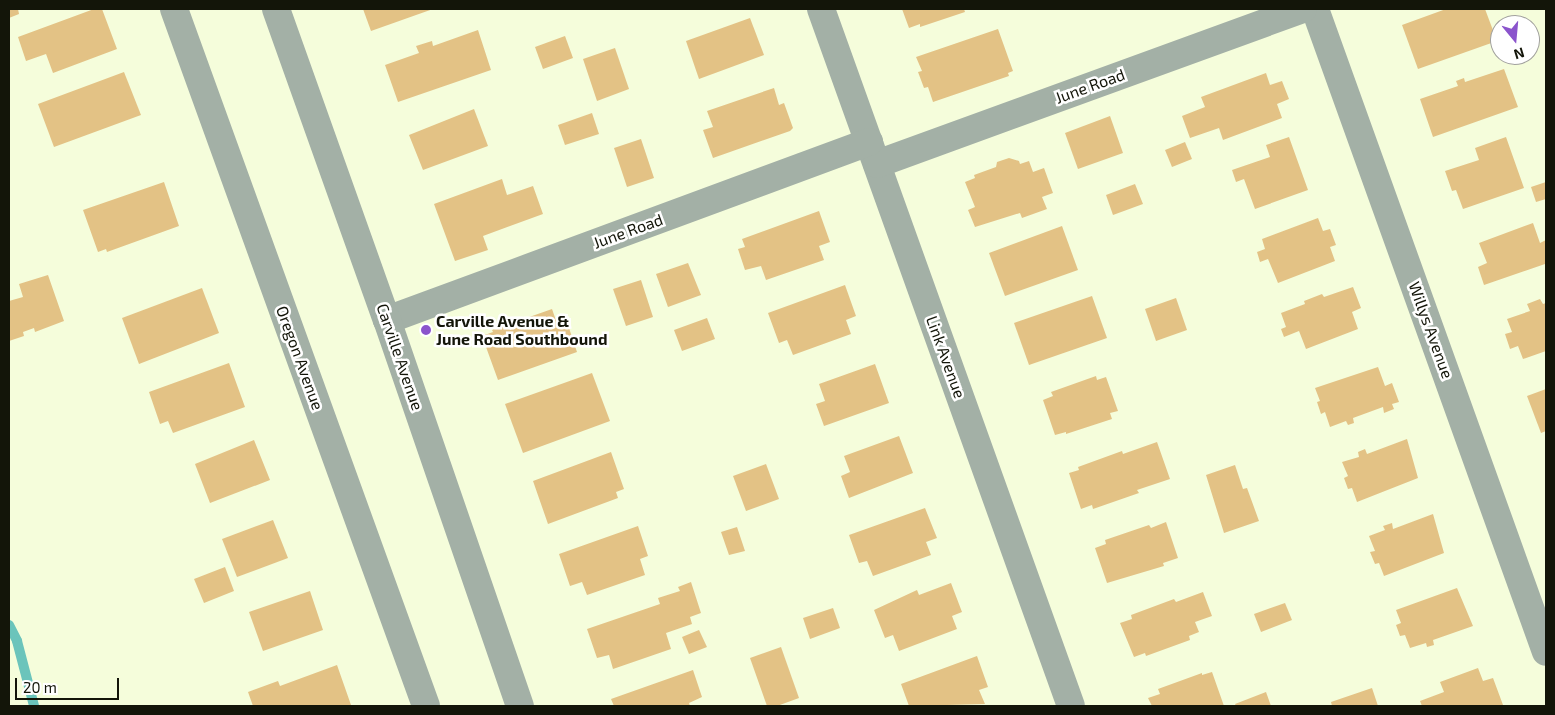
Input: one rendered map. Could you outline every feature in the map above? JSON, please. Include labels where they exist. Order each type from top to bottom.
[{"type":"street","name":"Oregon Avenue","points":[[174,9],[426,706]]},
{"type":"street","name":"Carville Avenue","points":[[276,9],[387,320],[520,706]]},
{"type":"street","name":"Link Avenue","points":[[820,9],[1071,706]]},
{"type":"street","name":"June Road","points":[[387,320],[873,153],[1303,9]]},
{"type":"street","name":"Willys Avenue","points":[[1315,9],[1546,652]]},
{"type":"building","points":[[9,9],[18,9],[19,14],[9,18]]},
{"type":"building","points":[[94,9],[102,9],[117,49],[53,73],[46,54],[26,61],[18,37]]},
{"type":"building","points":[[363,9],[433,9],[371,31]]},
{"type":"building","points":[[902,9],[964,9],[965,12],[920,27],[920,24],[909,28]]},
{"type":"building","points":[[1446,9],[1485,9],[1490,22],[1490,43],[1418,69],[1402,25]]},
{"type":"building","points":[[750,18],[764,55],[699,79],[686,41]]},
{"type":"building","points":[[998,29],[1013,71],[1008,73],[1009,76],[933,102],[928,87],[924,88],[918,72],[922,71],[916,57]]},
{"type":"building","points":[[478,30],[491,70],[398,102],[385,65],[419,53],[416,46],[432,41],[433,46]]},
{"type":"building","points":[[565,36],[573,58],[543,69],[535,47]]},
{"type":"building","points":[[615,48],[629,89],[597,101],[583,59]]},
{"type":"building","points":[[1504,69],[1518,107],[1433,137],[1420,99],[1458,86],[1456,81],[1464,78],[1465,82]]},
{"type":"building","points":[[124,72],[141,115],[54,147],[38,104]]},
{"type":"building","points":[[1266,73],[1270,85],[1282,81],[1289,99],[1277,104],[1282,118],[1223,140],[1219,128],[1190,138],[1182,116],[1205,107],[1201,97]]},
{"type":"building","points":[[774,88],[779,105],[784,103],[793,128],[790,131],[713,158],[703,130],[713,127],[707,111]]},
{"type":"building","points":[[474,109],[488,146],[423,170],[409,135]]},
{"type":"building","points":[[592,113],[599,134],[565,145],[558,125]]},
{"type":"building","points":[[1110,116],[1123,153],[1078,169],[1065,133]]},
{"type":"building","points":[[1289,137],[1308,190],[1255,209],[1244,179],[1236,182],[1232,170],[1270,157],[1266,145]]},
{"type":"building","points":[[1506,137],[1524,188],[1463,209],[1456,190],[1452,191],[1445,171],[1479,160],[1475,148]]},
{"type":"building","points":[[641,139],[654,178],[627,187],[614,148]]},
{"type":"building","points":[[1185,142],[1192,159],[1172,167],[1165,150]]},
{"type":"building","points":[[1009,158],[1019,161],[1020,164],[1029,161],[1033,172],[1044,168],[1053,193],[1042,197],[1047,209],[1022,218],[1020,213],[975,227],[968,210],[975,207],[965,182],[975,178],[974,175],[996,167],[997,162]]},
{"type":"building","points":[[502,179],[507,195],[533,186],[543,214],[483,236],[488,250],[455,261],[434,204]]},
{"type":"building","points":[[164,182],[179,226],[107,252],[106,249],[98,252],[83,210]]},
{"type":"building","points":[[1546,182],[1546,199],[1536,202],[1531,187]]},
{"type":"building","points":[[1135,184],[1143,204],[1113,215],[1106,195]]},
{"type":"building","points":[[819,211],[830,242],[819,246],[824,260],[766,280],[761,266],[745,270],[738,249],[745,247],[742,239]]},
{"type":"building","points":[[1318,218],[1323,231],[1330,229],[1336,245],[1330,247],[1335,261],[1278,283],[1268,259],[1260,262],[1257,252],[1265,249],[1262,239]]},
{"type":"building","points":[[1533,223],[1540,243],[1546,240],[1545,264],[1484,285],[1478,267],[1487,263],[1479,243]]},
{"type":"building","points":[[1062,226],[1078,270],[1005,296],[989,253]]},
{"type":"building","points":[[688,263],[701,295],[668,307],[656,274]]},
{"type":"building","points":[[48,275],[64,321],[35,332],[34,328],[23,332],[24,336],[9,341],[9,301],[23,297],[19,284]]},
{"type":"building","points":[[641,280],[653,317],[626,326],[613,289]]},
{"type":"building","points":[[845,285],[856,316],[846,320],[851,334],[793,355],[787,340],[779,343],[768,313]]},
{"type":"building","points":[[1353,287],[1361,308],[1352,312],[1358,329],[1306,349],[1299,331],[1284,337],[1281,329],[1286,327],[1281,313],[1305,304],[1304,301],[1322,294],[1324,297]]},
{"type":"building","points":[[202,288],[219,333],[139,364],[122,318]]},
{"type":"building","points":[[1092,296],[1107,338],[1029,365],[1014,323]]},
{"type":"building","points":[[1176,298],[1187,330],[1156,341],[1145,309]]},
{"type":"building","points":[[1540,299],[1543,304],[1546,303],[1546,351],[1523,359],[1518,346],[1510,349],[1505,334],[1512,332],[1507,319],[1530,311],[1527,304]]},
{"type":"building","points":[[552,309],[559,329],[568,325],[577,352],[498,380],[482,336],[493,332],[492,330]]},
{"type":"building","points":[[707,318],[715,339],[682,351],[674,330]]},
{"type":"building","points":[[229,363],[245,407],[173,433],[168,421],[160,424],[149,392]]},
{"type":"building","points":[[875,364],[889,403],[824,426],[816,404],[825,401],[819,384]]},
{"type":"building","points":[[1378,367],[1385,386],[1392,383],[1399,402],[1392,404],[1394,409],[1384,413],[1383,407],[1353,418],[1354,423],[1348,425],[1346,421],[1330,427],[1325,412],[1321,414],[1317,402],[1320,401],[1315,388]]},
{"type":"building","points":[[592,373],[610,421],[523,453],[505,404]]},
{"type":"building","points":[[1096,376],[1097,380],[1106,377],[1118,411],[1110,413],[1112,419],[1066,434],[1066,432],[1055,435],[1043,400],[1053,396],[1051,392]]},
{"type":"building","points":[[1546,389],[1546,431],[1541,433],[1527,396]]},
{"type":"building","points":[[899,436],[913,473],[849,498],[841,476],[850,472],[844,456]]},
{"type":"building","points":[[1407,439],[1418,478],[1357,502],[1352,488],[1348,489],[1344,478],[1348,476],[1342,462],[1359,457],[1358,452],[1365,449],[1367,454]]},
{"type":"building","points":[[254,440],[270,480],[210,503],[195,464]]},
{"type":"building","points":[[1157,442],[1170,479],[1137,490],[1139,493],[1093,509],[1092,505],[1081,509],[1069,473],[1079,470],[1078,467],[1122,451],[1123,454]]},
{"type":"building","points":[[611,452],[624,489],[616,492],[618,498],[548,524],[533,481]]},
{"type":"building","points":[[766,464],[779,499],[746,511],[733,476]]},
{"type":"building","points":[[1235,465],[1243,489],[1247,488],[1259,521],[1224,533],[1206,475]]},
{"type":"building","points":[[925,508],[937,538],[926,542],[931,555],[873,576],[867,561],[859,563],[849,535]]},
{"type":"building","points":[[1433,514],[1444,553],[1384,576],[1379,563],[1375,564],[1370,552],[1375,551],[1369,536],[1385,530],[1383,526],[1392,523],[1393,529]]},
{"type":"building","points":[[273,520],[288,558],[237,577],[222,539]]},
{"type":"building","points":[[1166,522],[1178,558],[1163,563],[1164,566],[1107,583],[1095,548],[1106,544],[1105,540],[1149,525],[1151,528]]},
{"type":"building","points":[[638,526],[648,556],[640,559],[645,575],[587,595],[582,582],[570,586],[559,554]]},
{"type":"building","points":[[737,527],[745,551],[729,555],[721,532]]},
{"type":"building","points":[[225,567],[234,591],[204,603],[194,579]]},
{"type":"building","points":[[691,582],[701,613],[690,617],[692,624],[666,633],[671,649],[613,669],[609,655],[597,658],[587,629],[660,604],[658,598],[680,591],[678,587]]},
{"type":"building","points":[[951,583],[962,612],[952,616],[957,629],[899,651],[893,635],[885,638],[874,610],[917,590],[919,595]]},
{"type":"building","points":[[1457,588],[1473,626],[1433,640],[1434,645],[1427,647],[1426,643],[1410,648],[1405,635],[1400,636],[1396,625],[1401,623],[1396,610]]},
{"type":"building","points":[[310,591],[323,630],[263,651],[249,612]]},
{"type":"building","points":[[1203,592],[1212,616],[1195,622],[1199,632],[1189,636],[1190,640],[1146,656],[1145,653],[1134,657],[1120,623],[1132,619],[1131,615],[1174,599],[1176,602]]},
{"type":"building","points":[[1285,603],[1292,620],[1261,632],[1254,614]]},
{"type":"building","points":[[833,608],[840,628],[810,639],[803,618]]},
{"type":"building","points":[[699,630],[707,647],[689,654],[682,637]]},
{"type":"building","points":[[781,647],[799,698],[777,706],[767,706],[750,658]]},
{"type":"building","points":[[977,656],[988,687],[979,690],[985,704],[909,706],[901,684]]},
{"type":"building","points":[[337,665],[351,705],[253,706],[248,692],[278,681],[280,686]]},
{"type":"building","points":[[1478,668],[1483,681],[1493,678],[1503,705],[1422,706],[1420,701],[1444,692],[1440,682]]},
{"type":"building","points":[[693,670],[702,697],[689,703],[690,706],[614,706],[611,699]]},
{"type":"building","points":[[1212,672],[1224,706],[1152,706],[1148,698],[1160,694],[1158,689],[1202,673],[1202,675]]},
{"type":"building","points":[[1372,688],[1378,706],[1332,706],[1331,702]]},
{"type":"building","points":[[1266,692],[1271,706],[1236,706],[1235,704]]},
{"type":"waterway","points":[[9,625],[17,641],[34,706]]},
{"type":"place","name":"Carville Avenue & June Road Southbound","points":[[426,330]]}]
